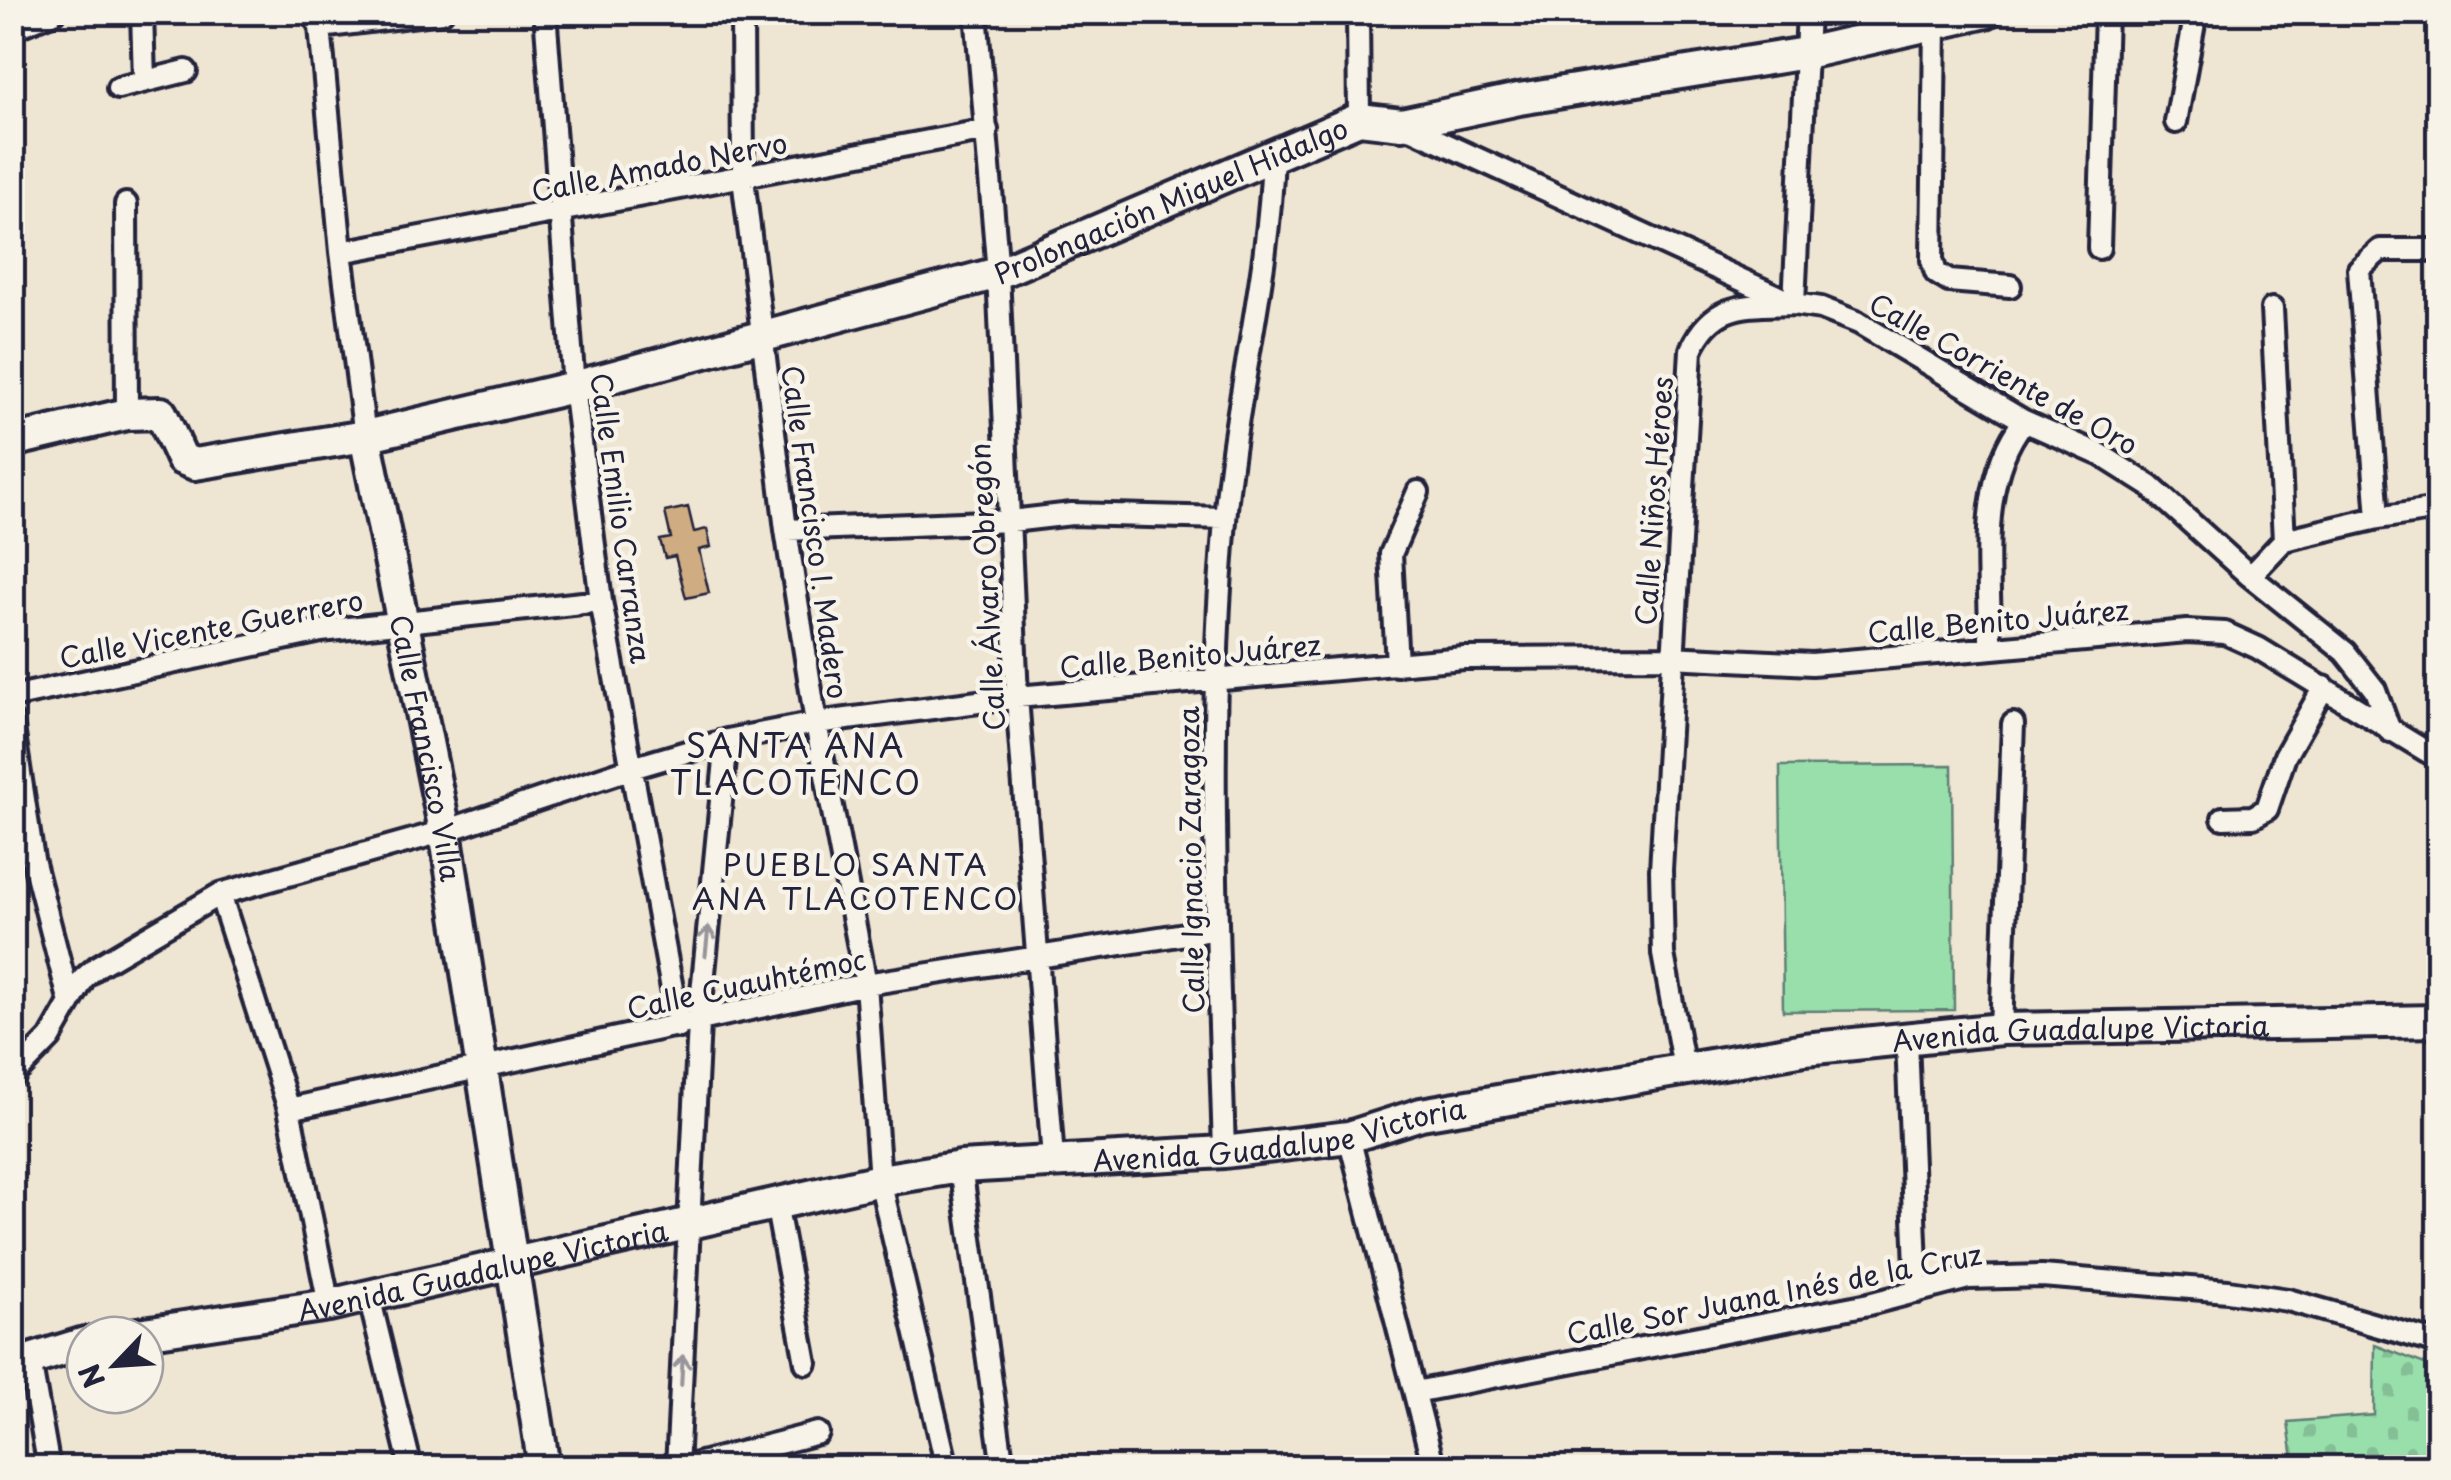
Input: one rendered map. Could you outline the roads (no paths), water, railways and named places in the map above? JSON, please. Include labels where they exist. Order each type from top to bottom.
[{"type":"street","points":[[142,12],[144,81]]},
{"type":"street","points":[[316,20],[442,12]]},
{"type":"street","name":"Calle Emilio Carranza","points":[[545,12],[574,388],[601,600],[632,768],[689,1025]]},
{"type":"street","name":"Calle Francisco I. Madero","points":[[742,12],[744,178],[760,338],[786,530],[816,723],[866,984],[880,1180],[946,1468]]},
{"type":"street","name":"Calle Álvaro Obregón","points":[[976,12],[998,273],[1017,697],[1053,1159]]},
{"type":"street","points":[[1358,12],[1359,119]]},
{"type":"street","points":[[1794,304],[1808,12]]},
{"type":"street","name":"Prolongación Miguel Hidalgo","points":[[127,414],[161,413],[187,464],[365,436],[574,388],[998,273],[1141,215],[1273,152],[1359,119],[1402,124],[1519,99],[1806,53],[1986,12]]},
{"type":"street","points":[[2099,248],[2106,12]]},
{"type":"street","points":[[2176,122],[2196,12]]},
{"type":"street","points":[[12,29],[40,14]]},
{"type":"street","name":"Calle Francisco Villa","points":[[316,20],[365,436],[445,831],[544,1468]]},
{"type":"street","points":[[1935,24],[1932,260],[1936,273],[1950,281],[2010,286]]},
{"type":"street","points":[[118,88],[186,71]]},
{"type":"street","name":"Calle Corriente de Oro","points":[[1402,124],[1794,304],[1820,308],[1859,322],[2024,421],[2100,455],[2150,486],[2250,576],[2345,652],[2374,690],[2390,730]]},
{"type":"street","name":"Calle Amado Nervo","points":[[341,252],[987,130]]},
{"type":"street","name":"Calle Ignacio Zaragoza","points":[[1224,1152],[1215,682],[1225,518],[1270,218],[1273,152]]},
{"type":"street","points":[[12,442],[127,414],[126,204]]},
{"type":"street","points":[[2378,518],[2359,269],[2380,250],[2438,250]]},
{"type":"street","name":"Calle Niños Héroes","points":[[1684,1068],[1663,954],[1661,870],[1670,658],[1692,350],[1702,327],[1722,312],[1794,304]]},
{"type":"street","points":[[2272,309],[2284,540]]},
{"type":"street","points":[[1990,647],[1995,472],[2008,441],[2024,421]]},
{"type":"street","points":[[1397,666],[1391,554],[1418,492]]},
{"type":"street","points":[[2250,576],[2284,540],[2378,518],[2438,509]]},
{"type":"street","points":[[786,530],[1011,521],[1072,514],[1225,518]]},
{"type":"street","name":"Calle Vicente Guerrero","points":[[12,697],[321,631],[601,600]]},
{"type":"street","name":"Calle Benito Juárez","points":[[12,1077],[50,1038],[98,966],[220,894],[445,831],[727,740],[816,723],[1017,697],[1464,658],[1670,658],[1812,664],[2187,631],[2226,632],[2324,686],[2438,758]]},
{"type":"street","points":[[2223,818],[2254,818],[2267,809],[2292,740],[2324,686]]},
{"type":"street","points":[[12,722],[34,859],[70,1003]]},
{"type":"street","points":[[2001,1030],[2012,724]]},
{"type":"street","points":[[727,740],[689,1025],[689,1222],[679,1468],[818,1432]]},
{"type":"street","points":[[220,894],[289,1109],[329,1305]]},
{"type":"street","name":"Calle Cuauhtémoc","points":[[289,1109],[866,984],[1218,930]]},
{"type":"street","name":"Avenida Guadalupe Victoria","points":[[165,1330],[329,1305],[512,1260],[880,1180],[961,1167],[1224,1152],[1349,1137],[1422,1114],[1684,1068],[2001,1030],[2438,1020]]},
{"type":"street","points":[[1907,1040],[1917,1292]]},
{"type":"street","points":[[1349,1137],[1434,1468]]},
{"type":"street","points":[[961,1167],[1003,1468]]},
{"type":"street","points":[[776,1203],[806,1364]]},
{"type":"street","name":"Calle Sor Juana Inés de la Cruz","points":[[1415,1392],[1917,1292],[1968,1278],[2042,1276],[2228,1291],[2288,1300],[2438,1343]]},
{"type":"street","points":[[368,1296],[411,1468]]},
{"type":"street","points":[[49,1468],[21,1366],[65,1351]]},
{"type":"district","name":"SANTA ANA TLACOTENCO","points":[[796,764]]},
{"type":"district","name":"PUEBLO SANTA ANA TLACOTENCO","points":[[856,880]]}]
